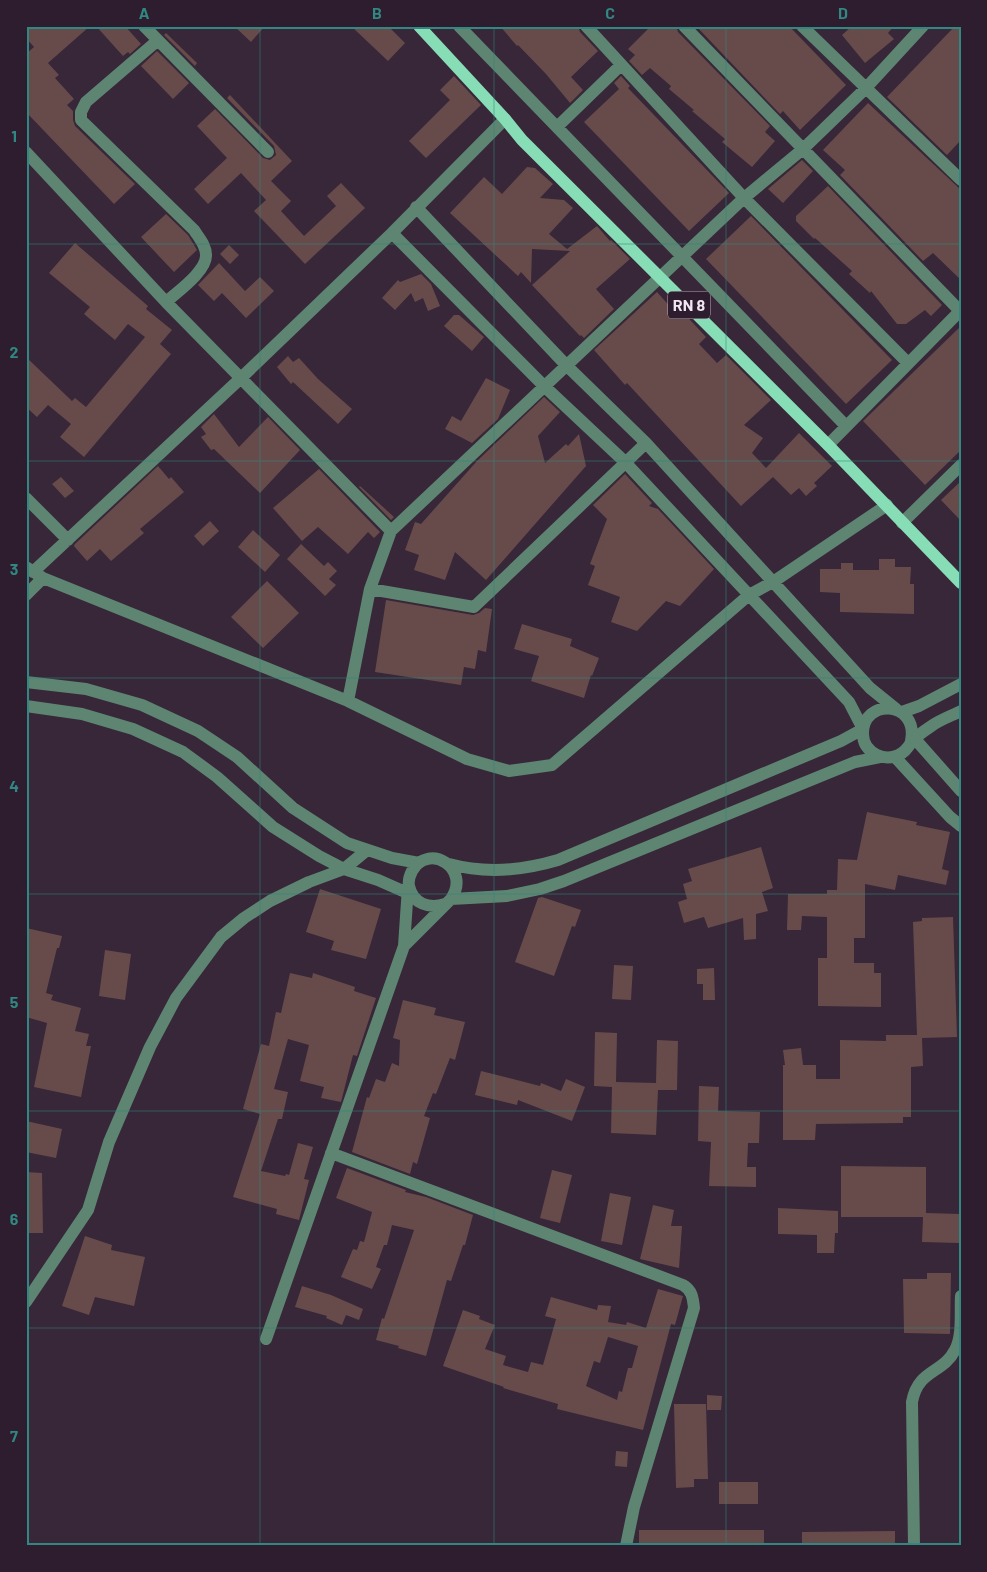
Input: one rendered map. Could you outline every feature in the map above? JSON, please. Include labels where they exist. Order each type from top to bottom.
[{"type":"main road","name":"RN 8","points":[[419,26],[505,118],[522,140],[828,445],[961,583]]},
{"type":"street","points":[[144,26],[268,152]]},
{"type":"street","points":[[459,26],[846,426]]},
{"type":"street","points":[[586,26],[744,198],[908,363]]},
{"type":"street","points":[[684,26],[960,310],[828,445]]},
{"type":"street","points":[[802,26],[961,180]]},
{"type":"street","points":[[348,701],[370,589],[391,532],[744,198],[803,149],[865,88],[923,26]]},
{"type":"street","points":[[157,41],[86,102],[80,112],[80,120],[194,230],[203,243],[206,255],[203,268],[166,302]]},
{"type":"street","points":[[557,127],[620,65]]},
{"type":"street","points":[[26,595],[34,572],[392,233],[505,118]]},
{"type":"street","points":[[26,152],[166,302],[391,532]]},
{"type":"street","points":[[416,208],[566,365],[646,442],[870,688],[899,711],[911,725],[913,738],[961,791]]},
{"type":"street","points":[[392,233],[544,386],[625,462],[849,702],[863,728]]},
{"type":"street","points":[[370,589],[474,607],[646,442]]},
{"type":"street","points":[[902,523],[961,465]]},
{"type":"street","points":[[26,498],[68,540]]},
{"type":"street","points":[[34,572],[348,701],[467,758],[509,772],[552,765],[749,595],[773,582],[887,505]]},
{"type":"street","points":[[26,682],[86,689],[142,705],[198,731],[237,757],[293,808],[347,842],[392,858],[419,863]]},
{"type":"street","points":[[880,757],[866,746],[863,737],[863,728],[871,714],[879,709],[888,708],[899,711],[919,706],[961,684]]},
{"type":"street","points":[[26,706],[82,714],[133,729],[183,752],[217,777],[274,827],[319,856],[344,869],[409,891],[423,905],[438,906],[448,902],[507,896],[564,882],[856,762],[880,757],[895,757],[902,753],[913,738],[961,711]]},
{"type":"street","points":[[266,1339],[404,946],[410,876],[413,869],[426,859],[434,858],[449,864],[485,871],[534,867],[558,860],[842,741],[863,728]]},
{"type":"street","points":[[895,757],[950,817],[961,826]]},
{"type":"street","points":[[26,1302],[88,1210],[109,1142],[150,1047],[176,998],[221,937],[244,918],[278,897],[309,882],[344,869],[367,850]]},
{"type":"street","points":[[404,946],[455,893],[457,885],[454,870],[449,864]]},
{"type":"street","points":[[331,1153],[689,1288],[694,1308],[634,1507],[626,1546]]},
{"type":"street","points":[[914,1546],[912,1402],[914,1393],[924,1377],[948,1360],[956,1348],[961,1296]]},
{"type":"building","points":[[26,26],[90,26],[48,63],[59,75],[55,78],[74,99],[67,105],[73,111],[75,126],[135,184],[114,204],[26,112],[26,54],[34,47],[26,38]]},
{"type":"building","points":[[96,26],[125,26],[141,44],[130,54],[128,52],[123,56]]},
{"type":"building","points":[[234,26],[265,26],[251,42]]},
{"type":"building","points":[[351,26],[388,26],[405,43],[388,61]]},
{"type":"building","points":[[500,26],[578,26],[580,32],[598,51],[571,77],[583,90],[570,103],[546,74],[517,46]]},
{"type":"building","points":[[651,26],[676,26],[678,32],[770,126],[765,132],[775,141],[752,167],[722,142],[725,139],[669,89],[671,86],[650,68],[642,75],[629,61],[635,55],[628,49]]},
{"type":"building","points":[[696,26],[789,26],[846,85],[800,130],[783,111],[780,114]]},
{"type":"building","points":[[852,26],[894,26],[888,33],[894,39],[865,63],[842,35]]},
{"type":"building","points":[[955,26],[961,26],[961,140],[947,155],[887,97]]},
{"type":"building","points":[[166,33],[197,63],[195,66],[164,35]]},
{"type":"building","points":[[157,51],[189,83],[173,99],[141,66]]},
{"type":"building","points":[[454,76],[481,105],[426,158],[409,141],[450,100],[440,90]]},
{"type":"building","points":[[621,76],[630,86],[628,88],[729,193],[689,231],[584,122],[619,89],[614,83]]},
{"type":"building","points":[[230,95],[292,161],[271,181],[291,201],[281,211],[304,236],[336,206],[327,196],[341,183],[365,208],[305,264],[254,211],[266,200],[241,173],[208,204],[194,189],[227,158],[197,126],[215,109],[263,158],[270,160],[276,155],[274,146],[227,98]]},
{"type":"building","points":[[868,103],[961,190],[961,280],[933,253],[923,261],[840,175],[845,170],[823,150]]},
{"type":"building","points":[[802,160],[813,171],[783,203],[768,189]]},
{"type":"building","points":[[527,167],[535,168],[553,184],[540,198],[564,200],[573,208],[549,234],[567,249],[597,226],[630,259],[596,289],[614,309],[584,338],[532,285],[570,251],[532,249],[531,283],[521,272],[518,276],[450,213],[484,177],[502,194]]},
{"type":"building","points":[[828,186],[942,305],[931,316],[925,310],[906,324],[897,324],[871,291],[870,293],[849,274],[852,271],[796,221],[796,216]]},
{"type":"building","points":[[166,214],[188,235],[197,250],[174,272],[141,237]]},
{"type":"building","points":[[751,216],[892,360],[846,404],[706,259]]},
{"type":"building","points":[[75,243],[148,306],[146,309],[172,330],[160,344],[171,354],[84,457],[60,437],[71,424],[48,405],[37,417],[26,407],[26,357],[72,401],[75,398],[86,407],[145,337],[128,324],[115,340],[84,314],[90,307],[49,273]]},
{"type":"building","points":[[229,245],[239,255],[230,264],[220,254]]},
{"type":"building","points":[[219,263],[245,291],[260,277],[274,291],[246,318],[222,293],[214,301],[198,285]]},
{"type":"building","points":[[421,274],[431,284],[440,306],[428,311],[423,298],[415,302],[411,293],[395,310],[382,298],[398,280],[400,282]]},
{"type":"building","points":[[657,292],[674,311],[678,307],[706,337],[699,344],[717,363],[726,355],[771,400],[744,425],[763,438],[752,453],[766,468],[799,433],[832,466],[814,483],[817,486],[806,496],[799,488],[791,495],[773,477],[741,506],[594,350]]},
{"type":"building","points":[[454,315],[459,315],[484,337],[472,351],[444,326]]},
{"type":"building","points":[[961,326],[961,450],[925,485],[863,421]]},
{"type":"building","points":[[288,356],[293,362],[299,358],[318,379],[352,409],[338,424],[293,382],[291,384],[277,367]]},
{"type":"building","points":[[486,378],[510,390],[498,419],[472,443],[445,429],[452,416],[461,421]]},
{"type":"building","points":[[544,397],[560,412],[538,436],[545,463],[566,444],[568,446],[579,434],[586,466],[486,580],[455,552],[445,580],[414,570],[419,555],[405,550],[415,522],[421,524],[477,461]]},
{"type":"building","points":[[214,414],[239,447],[268,417],[300,450],[260,493],[214,449],[211,450],[201,437],[206,434],[201,427]]},
{"type":"building","points":[[158,466],[184,492],[140,529],[144,533],[111,561],[100,549],[87,561],[74,546],[75,544]]},
{"type":"building","points":[[319,469],[380,532],[374,538],[368,532],[348,554],[318,527],[302,541],[273,508]]},
{"type":"building","points":[[625,474],[652,503],[649,506],[658,509],[714,569],[680,606],[666,601],[637,631],[611,622],[620,597],[588,585],[595,566],[590,564],[607,519],[593,505]]},
{"type":"building","points":[[61,477],[74,491],[65,498],[52,484]]},
{"type":"building","points":[[961,481],[961,521],[941,500]]},
{"type":"building","points":[[359,487],[394,517],[391,520]]},
{"type":"building","points":[[210,521],[219,531],[203,546],[194,536]]},
{"type":"building","points":[[253,530],[280,555],[265,572],[238,547]]},
{"type":"building","points":[[301,544],[324,566],[328,562],[337,571],[329,579],[336,585],[325,596],[287,559]]},
{"type":"building","points":[[879,559],[895,559],[895,567],[911,567],[910,584],[914,584],[914,614],[840,612],[840,593],[820,592],[820,569],[841,569],[841,563],[853,563],[853,570],[879,570]]},
{"type":"building","points":[[267,581],[299,613],[263,648],[231,617]]},
{"type":"building","points":[[386,600],[473,615],[485,608],[492,609],[486,652],[478,650],[475,669],[464,667],[461,685],[375,672]]},
{"type":"building","points":[[522,624],[572,639],[570,646],[599,658],[591,675],[584,698],[531,681],[539,656],[514,649]]},
{"type":"building","points":[[867,812],[917,822],[916,825],[950,832],[942,869],[949,871],[946,885],[898,875],[895,890],[865,884],[865,938],[854,938],[854,963],[874,963],[874,973],[881,973],[881,1007],[818,1006],[818,958],[827,958],[827,917],[802,916],[801,930],[787,930],[788,894],[827,894],[827,890],[837,890],[838,859],[857,860]]},
{"type":"building","points":[[761,847],[773,888],[762,892],[768,911],[756,914],[756,939],[744,940],[743,918],[708,928],[704,917],[684,923],[678,902],[687,899],[683,884],[692,881],[688,869]]},
{"type":"building","points":[[320,889],[381,909],[366,959],[331,950],[334,941],[306,932]]},
{"type":"building","points":[[542,897],[581,910],[575,927],[572,926],[554,976],[515,962],[538,898]]},
{"type":"building","points":[[953,917],[957,1037],[922,1038],[923,1066],[911,1067],[911,1117],[903,1117],[903,1123],[816,1124],[815,1140],[783,1140],[783,1065],[785,1065],[783,1050],[801,1048],[803,1065],[816,1065],[816,1079],[840,1079],[840,1040],[886,1041],[886,1035],[917,1035],[913,922],[922,921],[922,918]]},
{"type":"building","points":[[26,928],[62,936],[59,948],[57,948],[46,993],[53,995],[51,1000],[81,1008],[75,1031],[89,1034],[86,1046],[91,1046],[81,1097],[34,1087],[47,1023],[26,1017]]},
{"type":"building","points":[[105,950],[131,954],[125,1000],[99,996]]},
{"type":"building","points":[[614,965],[633,966],[631,1000],[612,999]]},
{"type":"building","points":[[714,968],[715,1000],[703,1000],[703,984],[697,984],[697,969]]},
{"type":"building","points":[[290,973],[312,978],[313,973],[355,987],[354,991],[376,998],[357,1056],[353,1055],[341,1102],[321,1098],[324,1087],[300,1081],[309,1045],[288,1039],[274,1089],[288,1092],[282,1119],[278,1119],[261,1171],[285,1176],[286,1174],[289,1175],[298,1143],[313,1147],[304,1179],[309,1180],[299,1220],[276,1214],[277,1209],[233,1197],[260,1114],[243,1109],[261,1044],[269,1046],[276,1012],[281,1013]]},
{"type":"building","points":[[403,1000],[436,1008],[434,1015],[465,1022],[455,1060],[450,1058],[436,1094],[433,1093],[424,1116],[430,1118],[417,1164],[413,1162],[410,1174],[352,1152],[367,1097],[369,1098],[376,1079],[385,1082],[392,1063],[399,1066],[400,1040],[393,1038]]},
{"type":"building","points":[[595,1032],[617,1033],[616,1082],[656,1083],[657,1040],[678,1041],[677,1090],[658,1090],[656,1135],[611,1133],[612,1087],[594,1086]]},
{"type":"building","points":[[481,1071],[540,1086],[541,1083],[561,1091],[566,1079],[585,1087],[572,1121],[518,1100],[517,1105],[475,1095]]},
{"type":"building","points":[[699,1086],[719,1087],[718,1111],[760,1112],[759,1143],[748,1143],[747,1167],[756,1167],[756,1187],[709,1186],[711,1142],[698,1141]]},
{"type":"building","points":[[26,1121],[62,1129],[56,1158],[26,1152]]},
{"type":"building","points":[[841,1166],[926,1167],[926,1213],[960,1214],[959,1243],[922,1242],[923,1217],[841,1217]]},
{"type":"building","points":[[347,1168],[406,1190],[405,1192],[426,1197],[473,1215],[465,1245],[463,1245],[451,1281],[447,1280],[426,1356],[376,1340],[382,1318],[384,1319],[414,1230],[392,1225],[387,1245],[384,1245],[376,1267],[381,1269],[372,1289],[341,1277],[353,1249],[357,1250],[360,1241],[364,1242],[372,1212],[336,1198]]},
{"type":"building","points":[[552,1170],[572,1175],[560,1223],[540,1218]]},
{"type":"building","points":[[26,1172],[42,1173],[43,1233],[26,1233]]},
{"type":"building","points":[[610,1193],[631,1197],[622,1245],[601,1241]]},
{"type":"building","points":[[653,1205],[674,1210],[671,1226],[682,1226],[679,1268],[640,1259]]},
{"type":"building","points":[[778,1208],[838,1211],[838,1233],[835,1233],[834,1253],[817,1253],[817,1235],[778,1234]]},
{"type":"building","points":[[85,1236],[112,1245],[111,1250],[145,1257],[134,1306],[95,1297],[89,1315],[62,1306]]},
{"type":"building","points":[[927,1273],[951,1273],[950,1334],[904,1333],[903,1279],[927,1279]]},
{"type":"building","points":[[302,1286],[331,1295],[363,1309],[359,1320],[346,1315],[342,1325],[326,1318],[327,1316],[295,1307]]},
{"type":"building","points":[[658,1289],[683,1296],[675,1325],[671,1324],[643,1430],[557,1409],[558,1404],[503,1388],[443,1366],[463,1310],[480,1316],[479,1319],[495,1325],[485,1349],[506,1356],[503,1365],[528,1372],[531,1362],[543,1365],[556,1319],[545,1316],[551,1297],[597,1310],[598,1305],[611,1306],[608,1322],[626,1325],[627,1322],[646,1328]],"holes":[[[608,1337],[638,1346],[632,1368],[628,1368],[622,1392],[619,1391],[617,1400],[586,1386],[594,1361],[600,1363]]]},
{"type":"building","points":[[707,1395],[722,1396],[721,1410],[707,1410]]},
{"type":"building","points":[[674,1404],[706,1404],[708,1479],[694,1479],[694,1487],[676,1488]]},
{"type":"building","points":[[616,1451],[628,1452],[627,1467],[615,1466]]},
{"type":"building","points":[[719,1482],[758,1482],[758,1504],[719,1504]]},
{"type":"building","points":[[639,1530],[764,1530],[764,1546],[639,1546]]},
{"type":"building","points":[[895,1531],[895,1546],[802,1546],[802,1532]]}]
